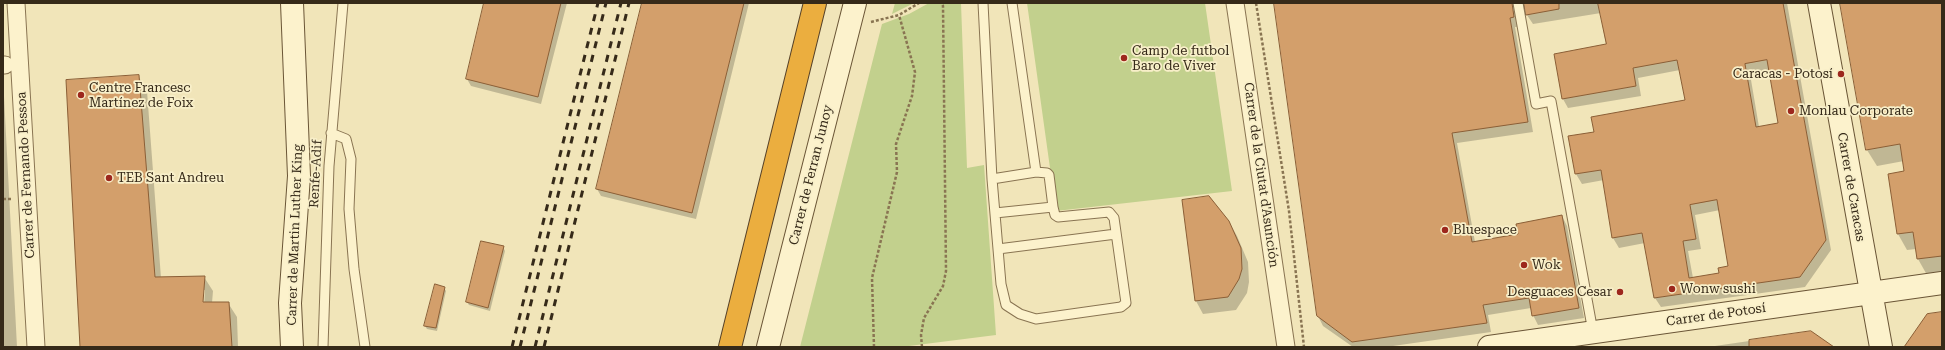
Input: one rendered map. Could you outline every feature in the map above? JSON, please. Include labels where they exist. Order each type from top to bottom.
[{"type":"highway","points":[[730,347],[816,3]]},
{"type":"street","name":"Carrer de Fernando Pessoa","points":[[16,3],[36,347]]},
{"type":"street","name":"Carrer de Martin Luther King","points":[[292,3],[299,176],[290,303],[292,347]]},
{"type":"street","name":"Carrer de Ferran Junoy","points":[[768,347],[855,3]]},
{"type":"street","name":"Carrer de la Ciutat d'Asunción","points":[[1235,3],[1286,347]]},
{"type":"street","name":"Carrer de Caracas","points":[[1819,3],[1880,347]]},
{"type":"street","name":"Carrer de Potosí","points":[[1489,347],[1942,283]]},
{"type":"lane","name":"Renfe-Adif","points":[[323,347],[331,133],[344,3]]},
{"type":"lane","points":[[983,3],[992,179],[1000,284],[1006,305],[1020,314],[1036,319],[1121,307],[1126,303],[1114,218],[1109,212],[1058,217],[1055,215],[1053,207],[1049,175],[1043,171],[992,179]]},
{"type":"lane","points":[[1012,3],[1036,172]]},
{"type":"lane","points":[[1518,3],[1536,104],[1551,101],[1593,332]]},
{"type":"lane","points":[[331,133],[346,140],[351,159],[350,209],[354,269],[365,347]]},
{"type":"lane","points":[[995,213],[1053,207]]},
{"type":"lane","points":[[998,249],[1116,234]]},
{"type":"path","points":[[871,22],[900,15],[919,3]]},
{"type":"path","points":[[922,347],[921,335],[924,318],[943,286],[946,271],[944,180],[945,59],[943,6],[941,3]]},
{"type":"path","name":"Carrer de la Ciutat d'Asunción","points":[[1256,3],[1289,211],[1304,347]]},
{"type":"path","points":[[874,347],[872,278],[897,172],[896,144],[912,96],[915,72],[900,15]]},
{"type":"path","points":[[3,199],[11,199]]},
{"type":"green space","points":[[895,3],[914,3],[892,14]]},
{"type":"green space","points":[[929,3],[961,3],[967,168],[984,165],[996,335],[901,347],[800,347],[882,24],[909,14]]},
{"type":"green space","name":"Camp de futbol Baro de Viver","points":[[1027,3],[1205,3],[1232,191],[1056,211]]},
{"type":"building","points":[[484,3],[561,3],[538,97],[466,79]]},
{"type":"building","points":[[642,3],[744,3],[692,213],[596,189]]},
{"type":"building","points":[[1274,3],[1512,3],[1514,17],[1510,18],[1528,122],[1452,133],[1472,242],[1518,234],[1516,224],[1562,215],[1579,308],[1532,316],[1529,298],[1483,305],[1487,323],[1352,342],[1317,316]]},
{"type":"building","points":[[1524,3],[1559,3],[1559,9],[1526,15]]},
{"type":"building","points":[[1598,3],[1783,3],[1826,240],[1800,277],[1654,298],[1642,233],[1612,238],[1601,170],[1575,174],[1568,136],[1594,132],[1591,117],[1685,100],[1677,60],[1633,68],[1636,86],[1562,99],[1554,54],[1606,44]],"holes":[[[1767,60],[1778,123],[1756,127],[1745,64]],[[1717,200],[1728,266],[1718,268],[1719,273],[1689,278],[1683,241],[1696,239],[1690,205]]]},
{"type":"building","points":[[1840,3],[1942,3],[1942,256],[1917,259],[1913,232],[1897,234],[1888,174],[1904,171],[1900,144],[1866,150]]},
{"type":"building","name":"TEB Sant Andreu","points":[[139,75],[155,277],[205,276],[203,302],[229,302],[232,347],[80,347],[66,80]]},
{"type":"building","points":[[1209,196],[1229,221],[1241,248],[1242,269],[1239,279],[1228,297],[1195,301],[1182,200]]},
{"type":"building","points":[[481,241],[504,246],[488,308],[466,302]]},
{"type":"building","points":[[435,284],[445,287],[436,328],[424,326]]},
{"type":"building","points":[[1942,312],[1942,347],[1904,347],[1927,314]]},
{"type":"building","points":[[1811,331],[1834,347],[1749,347],[1749,340]]},
{"type":"railway","points":[[512,347],[598,3]]},
{"type":"railway","points":[[520,347],[606,3]]},
{"type":"railway","points":[[535,347],[621,3]]},
{"type":"railway","points":[[544,347],[629,3]]},
{"type":"place","name":"Camp de futbol Baro de Viver","points":[[1124,58]]},
{"type":"place","name":"Caracas - Potosí","points":[[1841,74]]},
{"type":"place","name":"Centre Francesc Martínez de Foix","points":[[81,95]]},
{"type":"place","name":"Monlau Corporate","points":[[1791,111]]},
{"type":"place","name":"TEB Sant Andreu","points":[[109,178]]},
{"type":"place","name":"Bluespace","points":[[1445,230]]},
{"type":"place","name":"Wok","points":[[1524,265]]},
{"type":"place","name":"Wonw sushi","points":[[1672,289]]},
{"type":"place","name":"Desguaces Cesar","points":[[1620,292]]}]
